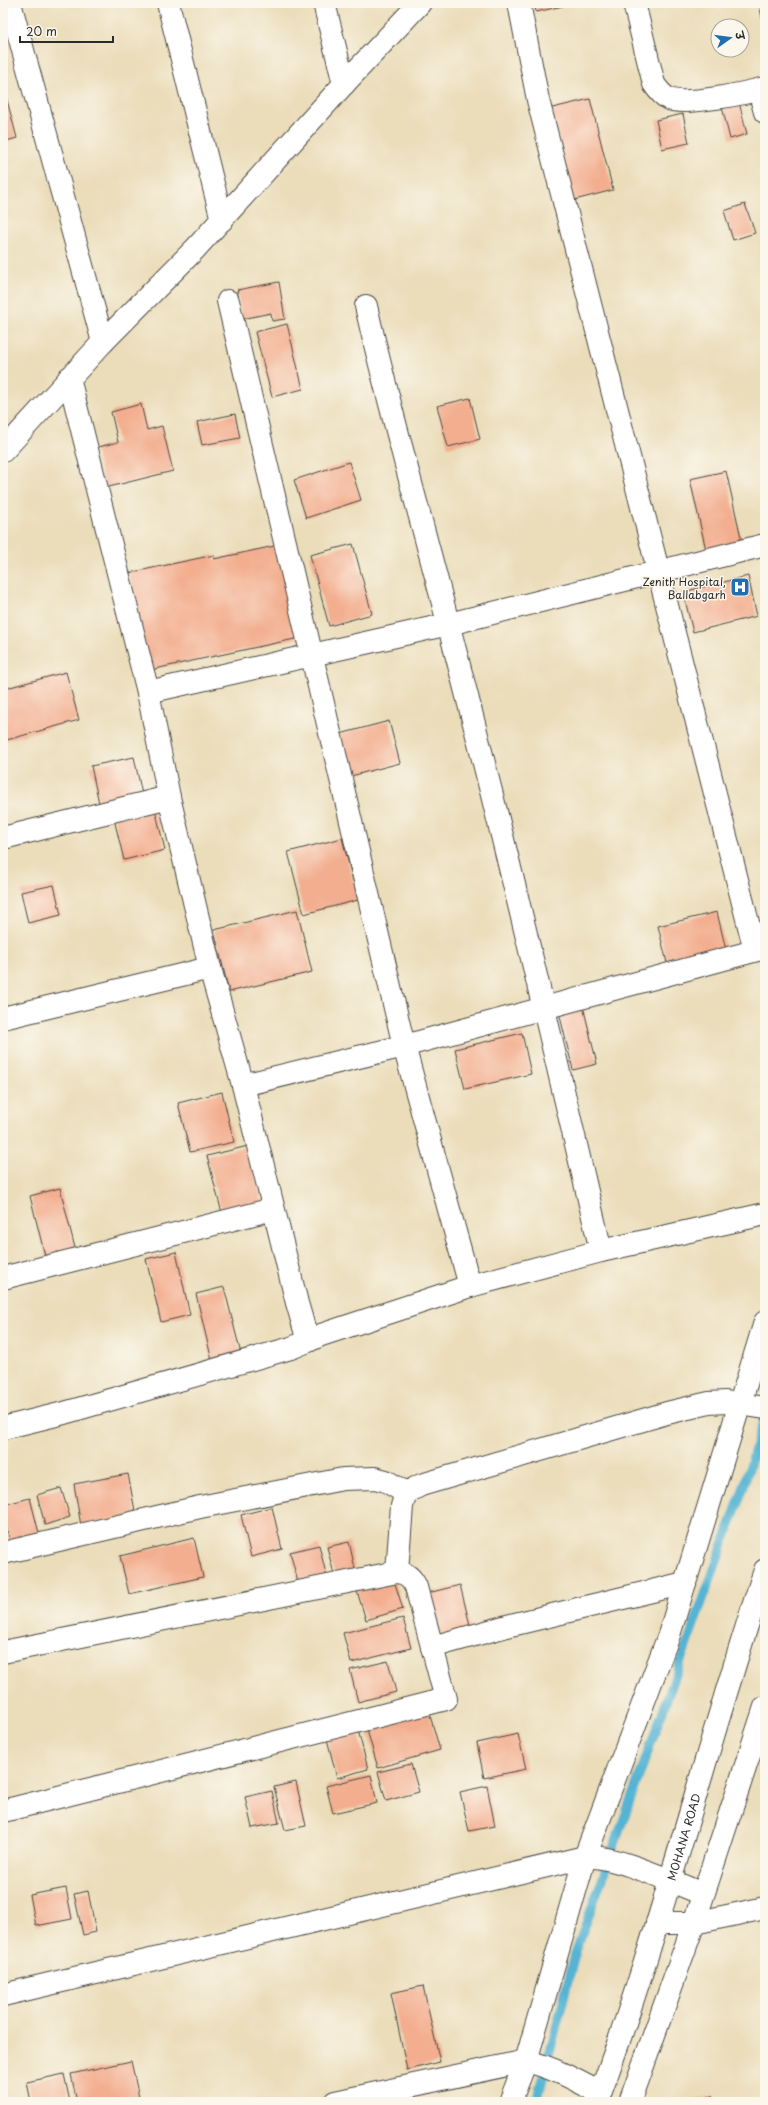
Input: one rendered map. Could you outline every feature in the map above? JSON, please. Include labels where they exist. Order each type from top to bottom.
[{"type":"street","points":[[10,3],[103,342]]},
{"type":"street","points":[[168,3],[222,220]]},
{"type":"street","points":[[324,3],[344,84]]},
{"type":"street","points":[[3,451],[103,342],[222,220],[344,84],[420,3]]},
{"type":"street","points":[[243,1085],[404,1046],[760,949],[658,571],[538,100],[519,3]]},
{"type":"street","points":[[634,3],[654,84],[660,93],[669,99],[684,102],[762,89],[765,112]]},
{"type":"street","points":[[228,302],[404,1046],[470,1286]]},
{"type":"street","points":[[366,306],[383,378],[449,624],[544,1008],[601,1251]]},
{"type":"street","points":[[69,378],[148,692],[169,797],[210,968],[243,1085],[273,1209],[308,1341]]},
{"type":"street","points":[[148,692],[449,624],[765,545]]},
{"type":"street","points":[[3,838],[169,797]]},
{"type":"street","points":[[3,1018],[210,968]]},
{"type":"street","points":[[3,1278],[273,1209]]},
{"type":"street","points":[[3,1428],[79,1409],[291,1348],[321,1335],[470,1286],[601,1251],[765,1214]]},
{"type":"street","points":[[510,2102],[531,2062],[592,1857],[669,1635],[685,1583],[751,1406],[765,1322]]},
{"type":"street","points":[[397,1572],[402,1506],[406,1493],[426,1484],[667,1413],[709,1403],[751,1406]]},
{"type":"street","points":[[3,1553],[200,1507],[343,1479],[375,1478],[386,1481],[406,1493]]},
{"type":"street","name":"MOHANA ROAD","points":[[598,2097],[671,1881],[731,1671],[765,1570]]},
{"type":"street","points":[[3,1652],[403,1572],[408,1576],[416,1588],[446,1699],[3,1811]]},
{"type":"street","points":[[432,1647],[507,1626],[685,1583]]},
{"type":"street","points":[[630,2102],[694,1923],[765,1707]]},
{"type":"street","points":[[3,1995],[592,1857],[629,1866],[703,1894]]},
{"type":"street","points":[[657,1923],[694,1923],[765,1908]]},
{"type":"street","points":[[335,2102],[531,2062],[570,2077],[598,2097]]},
{"type":"building","points":[[534,3],[562,3],[563,6],[536,12]]},
{"type":"building","points":[[759,3],[765,3],[765,28],[764,28]]},
{"type":"building","points":[[3,85],[17,138],[3,142]]},
{"type":"building","points":[[590,99],[613,190],[567,202],[544,110]]},
{"type":"building","points":[[739,102],[747,134],[730,139],[722,107]]},
{"type":"building","points":[[683,114],[689,143],[662,149],[656,120]]},
{"type":"building","points":[[745,204],[755,233],[733,240],[724,211]]},
{"type":"building","points":[[279,282],[285,319],[272,321],[271,313],[242,319],[237,290]]},
{"type":"building","points":[[287,324],[303,389],[272,397],[255,332]]},
{"type":"building","points":[[470,398],[480,439],[448,447],[437,406]]},
{"type":"building","points":[[141,404],[147,430],[162,426],[173,471],[105,488],[95,448],[118,442],[111,412]]},
{"type":"building","points":[[235,414],[240,438],[202,445],[197,422]]},
{"type":"building","points":[[349,462],[361,500],[306,518],[294,480]]},
{"type":"building","points":[[726,471],[742,542],[706,550],[690,479]]},
{"type":"building","points":[[284,544],[304,637],[150,670],[129,573],[214,555],[214,559]]},
{"type":"building","points":[[353,544],[372,614],[329,626],[310,555]]},
{"type":"building","points":[[748,576],[757,616],[693,632],[683,592]]},
{"type":"building","points":[[66,672],[79,720],[3,741],[3,689]]},
{"type":"building","points":[[389,721],[400,763],[351,776],[340,734]]},
{"type":"building","points":[[134,757],[143,799],[100,808],[91,766]]},
{"type":"building","points":[[153,801],[165,850],[124,860],[112,811]]},
{"type":"building","points":[[342,838],[358,900],[304,914],[288,852]]},
{"type":"building","points":[[54,885],[61,915],[28,923],[21,892]]},
{"type":"building","points":[[297,910],[312,972],[229,992],[214,930]]},
{"type":"building","points":[[717,912],[726,950],[667,963],[658,926]]},
{"type":"building","points":[[583,1006],[597,1064],[573,1070],[559,1012]]},
{"type":"building","points":[[522,1033],[531,1074],[465,1089],[455,1049]]},
{"type":"building","points":[[222,1092],[234,1142],[190,1152],[178,1103]]},
{"type":"building","points":[[248,1146],[263,1207],[223,1217],[207,1156]]},
{"type":"building","points":[[60,1188],[77,1256],[47,1264],[30,1196]]},
{"type":"building","points":[[176,1252],[190,1315],[161,1322],[146,1259]]},
{"type":"building","points":[[224,1287],[241,1354],[212,1361],[196,1294]]},
{"type":"building","points":[[128,1474],[136,1516],[81,1526],[74,1484]]},
{"type":"building","points":[[61,1488],[70,1517],[45,1525],[37,1495]]},
{"type":"building","points":[[30,1498],[39,1533],[10,1541],[3,1514],[3,1505]]},
{"type":"building","points":[[272,1507],[282,1549],[251,1557],[241,1515]]},
{"type":"building","points":[[194,1538],[203,1577],[129,1594],[120,1556]]},
{"type":"building","points":[[349,1542],[357,1577],[336,1582],[327,1547]]},
{"type":"building","points":[[319,1545],[328,1582],[300,1590],[290,1552]]},
{"type":"building","points":[[392,1574],[403,1609],[366,1620],[355,1585]]},
{"type":"building","points":[[460,1585],[471,1629],[436,1639],[424,1594]]},
{"type":"building","points":[[403,1618],[411,1648],[351,1663],[343,1633]]},
{"type":"building","points":[[388,1661],[396,1692],[358,1702],[350,1670]]},
{"type":"building","points":[[429,1712],[440,1750],[378,1768],[367,1730]]},
{"type":"building","points":[[358,1730],[368,1769],[337,1778],[327,1739]]},
{"type":"building","points":[[518,1734],[526,1769],[484,1778],[477,1743]]},
{"type":"building","points":[[411,1764],[419,1792],[386,1801],[378,1772]]},
{"type":"building","points":[[371,1775],[377,1803],[333,1813],[326,1786]]},
{"type":"building","points":[[296,1782],[306,1826],[285,1830],[274,1787]]},
{"type":"building","points":[[487,1786],[495,1826],[469,1831],[460,1792]]},
{"type":"building","points":[[272,1791],[279,1823],[252,1828],[245,1797]]},
{"type":"building","points":[[66,1888],[72,1919],[36,1926],[30,1895]]},
{"type":"building","points":[[88,1891],[96,1932],[83,1935],[74,1894]]},
{"type":"building","points":[[423,1986],[440,2062],[407,2070],[391,1993]]},
{"type":"building","points":[[131,2061],[140,2102],[77,2102],[71,2074]]},
{"type":"building","points":[[64,2074],[70,2102],[31,2102],[27,2082]]},
{"type":"building","points":[[712,2096],[714,2102],[691,2102],[691,2101]]},
{"type":"waterway","points":[[537,2102],[576,1951],[743,1489],[765,1415]]},
{"type":"place","name":"Zenith Hospital, Ballabgarh","points":[[740,587]]}]
